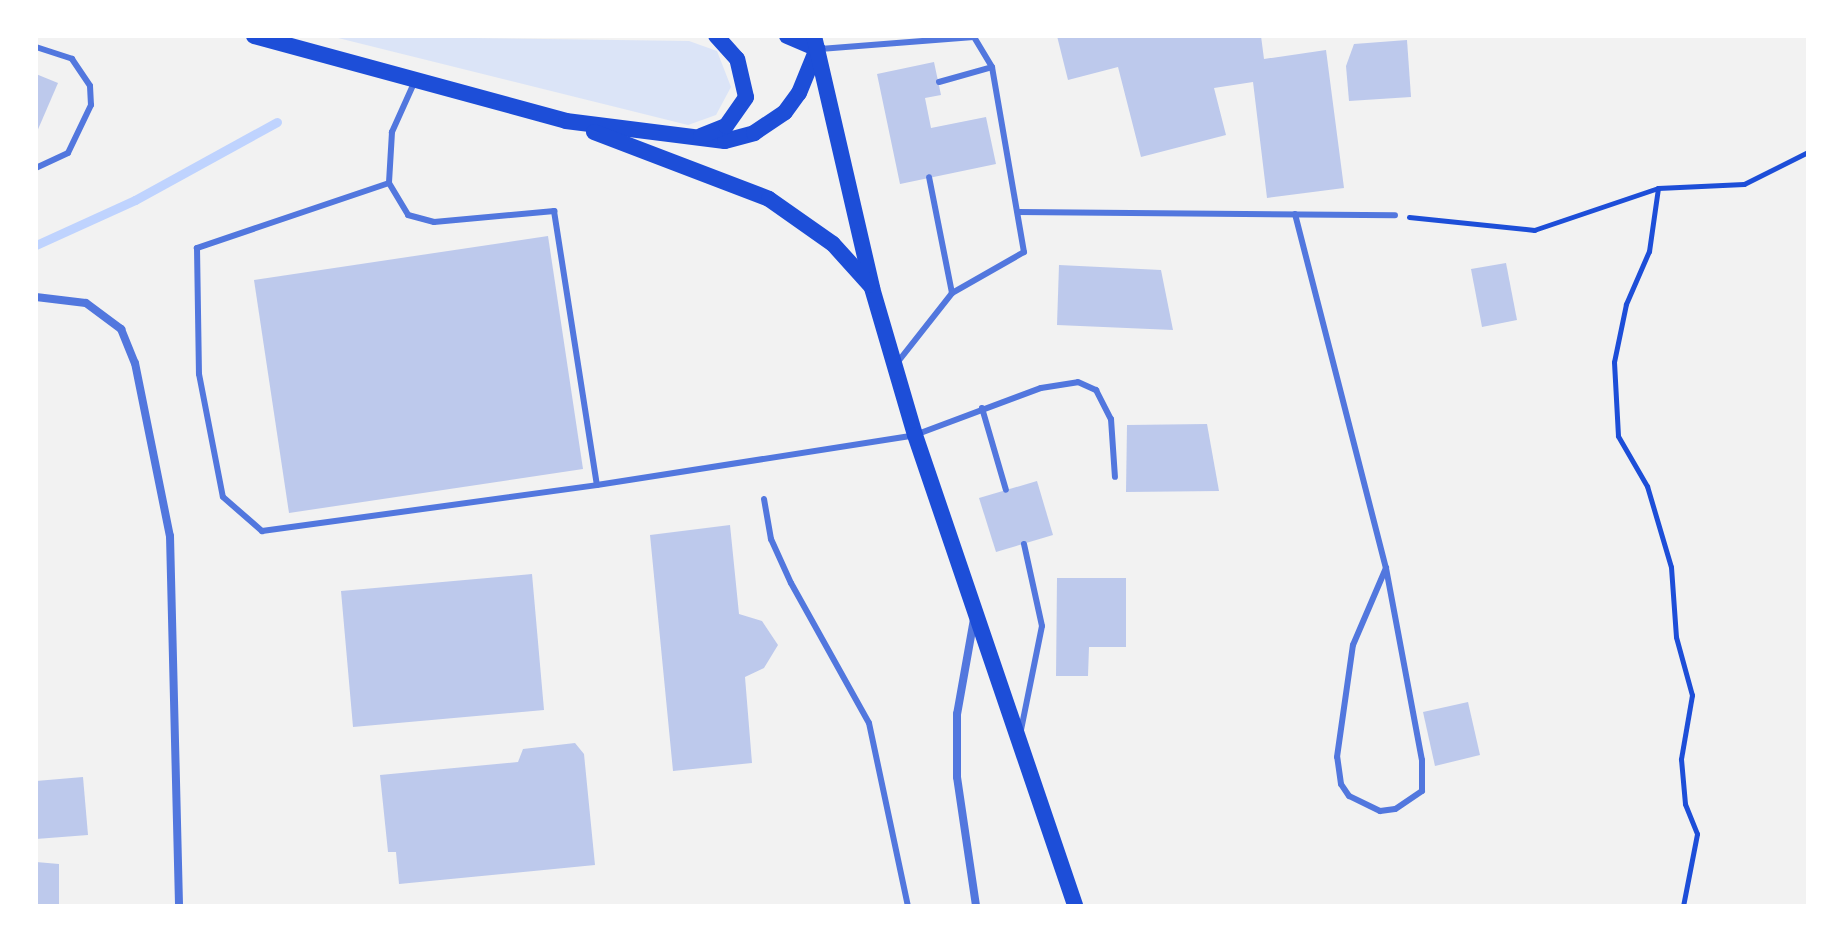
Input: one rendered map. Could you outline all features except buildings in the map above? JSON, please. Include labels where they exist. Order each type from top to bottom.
[{"type":"main road","points":[[254,36],[414,83],[566,121],[691,138],[739,139],[766,126],[799,93],[816,42]]},
{"type":"main road","points":[[691,138],[726,126],[746,97],[737,59],[716,36]]},
{"type":"main road","points":[[787,36],[816,42]]},
{"type":"main road","points":[[816,42],[872,288],[894,365],[1075,906]]},
{"type":"main road","points":[[566,121],[769,199],[833,244],[872,288]]},
{"type":"street","points":[[36,297],[86,303],[121,329],[135,363],[170,536],[179,906]]},
{"type":"street","points":[[975,614],[957,730],[957,777],[976,906]]},
{"type":"lane","points":[[816,42],[974,37],[992,67],[1024,252],[952,293],[894,365]]},
{"type":"lane","points":[[36,47],[72,59],[90,86],[91,105],[68,153],[36,168]]},
{"type":"lane","points":[[939,82],[992,67]]},
{"type":"lane","points":[[414,83],[392,132],[389,183],[408,215],[434,222],[554,211],[597,485]]},
{"type":"lane","points":[[929,177],[952,293]]},
{"type":"lane","points":[[389,183],[197,248],[199,374],[223,497],[262,531],[597,485],[915,435],[982,408],[1053,386],[1078,382],[1096,390],[1111,419],[1115,477]]},
{"type":"lane","points":[[1018,212],[1395,215]]},
{"type":"lane","points":[[1295,214],[1386,568],[1422,774],[1422,791],[1410,802],[1380,811],[1349,796],[1337,771],[1337,757],[1353,645],[1386,568]]},
{"type":"lane","points":[[982,408],[1006,490]]},
{"type":"lane","points":[[764,499],[771,539],[791,583],[869,723],[908,906]]},
{"type":"lane","points":[[1018,741],[1042,626],[1024,544]]},
{"type":"path","points":[[1395,215],[1534,230],[1658,188],[1744,184],[1808,152]]},
{"type":"path","points":[[1658,188],[1649,251],[1626,304],[1614,362],[1618,436],[1647,486],[1671,567],[1676,637],[1692,695],[1681,759],[1685,804],[1697,834],[1683,906]]},
{"type":"shaded area","points":[[330,36],[689,41],[717,51],[731,87],[716,115],[688,125]]},
{"type":"waterway","points":[[36,245],[135,200],[277,122]]}]
